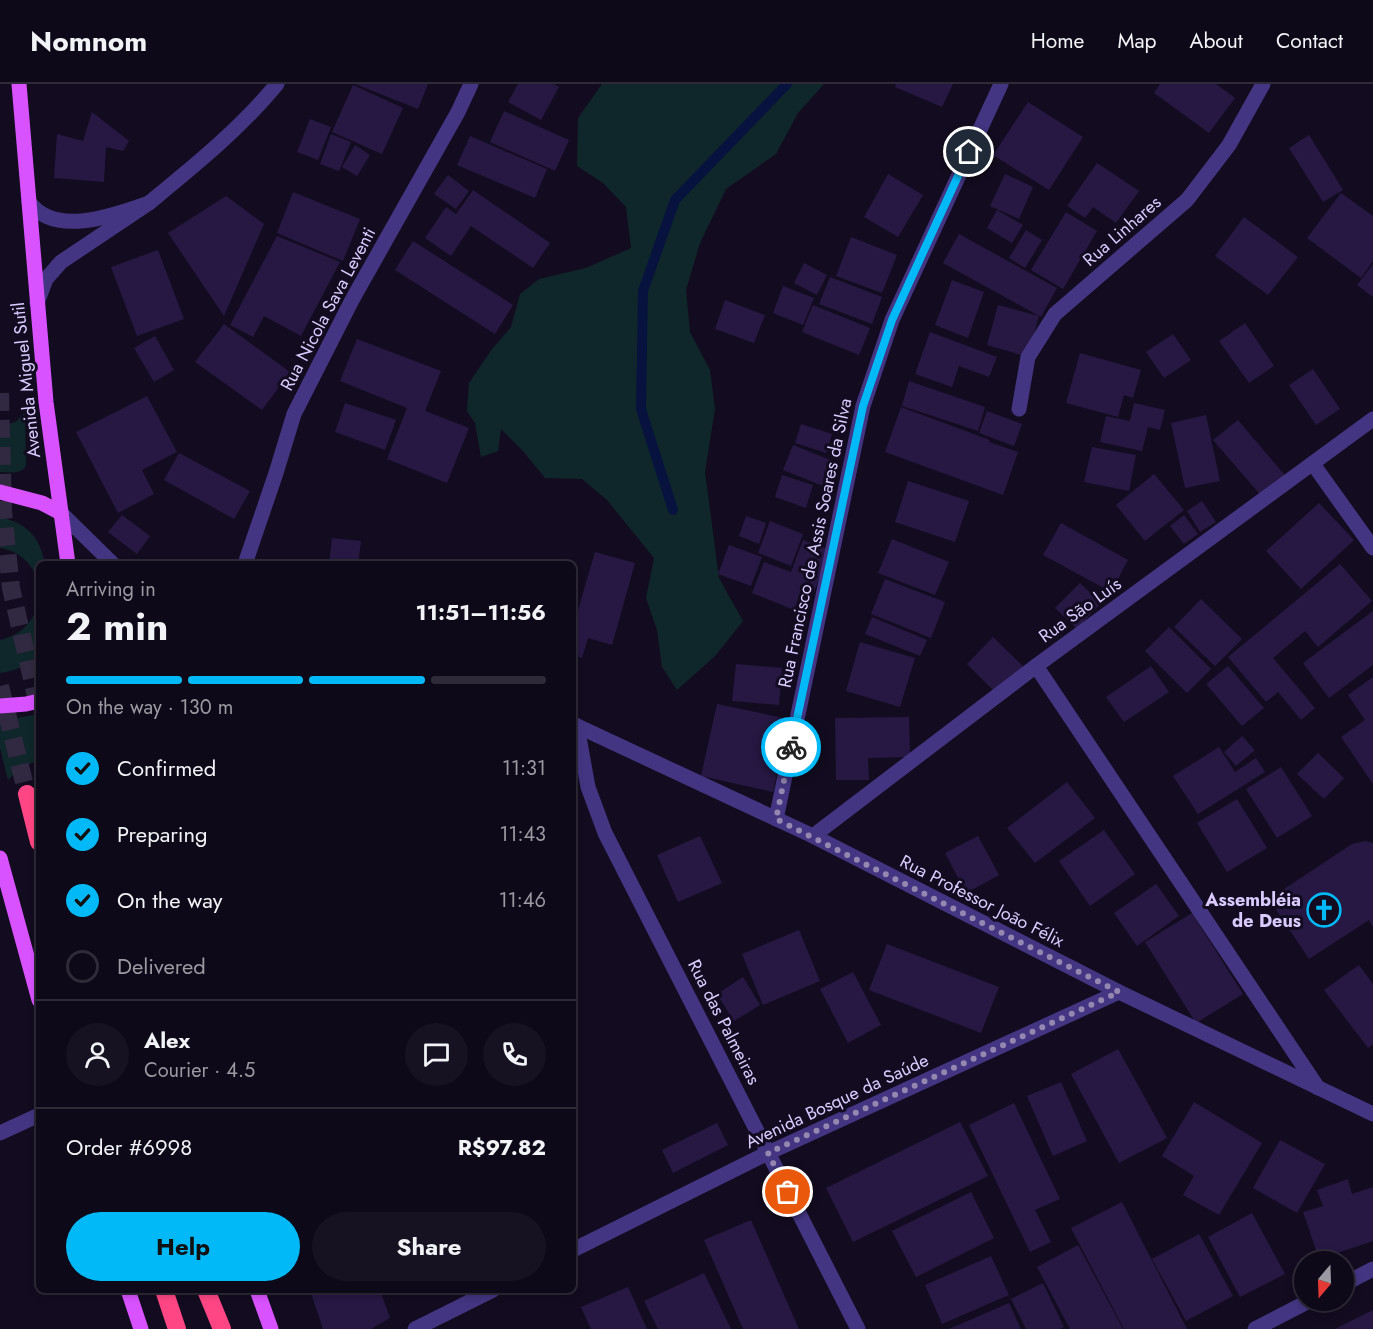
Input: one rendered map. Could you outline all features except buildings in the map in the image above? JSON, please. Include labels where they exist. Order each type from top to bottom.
[{"type":"highway","points":[[27,794],[36,830]]},
{"type":"highway","points":[[165,1293],[177,1329]]},
{"type":"highway","points":[[207,1293],[222,1329]]},
{"type":"main road","name":"Avenida Miguel Sutil","points":[[19,84],[46,402],[68,561]]},
{"type":"main road","points":[[0,492],[42,503],[61,513]]},
{"type":"main road","points":[[0,706],[36,701]]},
{"type":"main road","points":[[0,858],[36,989]]},
{"type":"main road","points":[[129,1293],[141,1329]]},
{"type":"main road","points":[[258,1293],[271,1329]]},
{"type":"street","points":[[37,303],[46,279],[61,262],[149,203],[218,146],[277,84]]},
{"type":"street","name":"Rua Nicola Sava Leventi","points":[[246,561],[294,414],[352,300],[458,112],[471,84]]},
{"type":"street","name":"Rua Francisco de Assis Soares da Silva","points":[[776,819],[863,406],[892,320],[1001,84]]},
{"type":"street","name":"Rua Linhares","points":[[1019,409],[1028,357],[1055,314],[1187,200],[1229,145],[1263,84]]},
{"type":"street","points":[[29,202],[40,213],[53,218],[80,221],[120,213],[149,203]]},
{"type":"street","name":"Rua São Luís","points":[[813,836],[1036,666],[1373,418]]},
{"type":"street","points":[[1313,464],[1373,548]]},
{"type":"street","points":[[61,513],[110,561]]},
{"type":"street","points":[[1036,666],[1318,1088]]},
{"type":"street","name":"Rua Professor João Félix","points":[[576,725],[813,836],[1119,992],[1373,1114]]},
{"type":"street","name":"Rua das Palmeiras","points":[[576,730],[588,787],[605,833],[858,1329]]},
{"type":"street","name":"Avenida Bosque da Saúde","points":[[576,1249],[768,1153],[1119,992]]},
{"type":"street","points":[[0,1132],[36,1116]]},
{"type":"street","points":[[1354,1279],[1373,1269]]},
{"type":"street","points":[[415,1329],[487,1293]]},
{"type":"street","points":[[1255,1329],[1294,1309]]},
{"type":"green space","points":[[602,84],[824,84],[798,113],[776,154],[726,189],[700,243],[686,290],[690,332],[710,370],[715,409],[705,472],[719,578],[743,621],[715,656],[677,690],[662,667],[657,630],[646,598],[654,558],[607,500],[582,479],[545,478],[501,429],[498,451],[481,457],[475,423],[467,411],[469,383],[492,349],[511,327],[520,294],[539,279],[586,268],[631,248],[626,207],[603,183],[577,166],[578,118]]},
{"type":"green space","points":[[25,412],[26,466],[18,472],[0,472],[0,427],[17,421]]},
{"type":"green space","points":[[0,517],[25,527],[40,546],[44,561],[36,561],[36,575],[30,565],[20,556],[0,548]]},
{"type":"green space","points":[[36,610],[36,656],[21,667],[0,673],[0,640],[19,632]]},
{"type":"green space","points":[[36,715],[36,761],[19,769],[8,780],[0,748],[0,721]]},
{"type":"waterway","points":[[673,510],[641,409],[643,291],[675,200],[787,84]]},
{"type":"tunnel","points":[[0,393],[3,511],[11,588],[36,696]]},
{"type":"tunnel","points":[[0,686],[27,794]]},
{"type":"way so far","points":[[788,1192],[768,1153],[1119,992],[776,819],[791,747]]},
{"type":"place","name":"Assembléia de Deus","points":[[1324,910]]},
{"type":"route","points":[[791,747],[863,406],[892,320],[969,152]]}]
